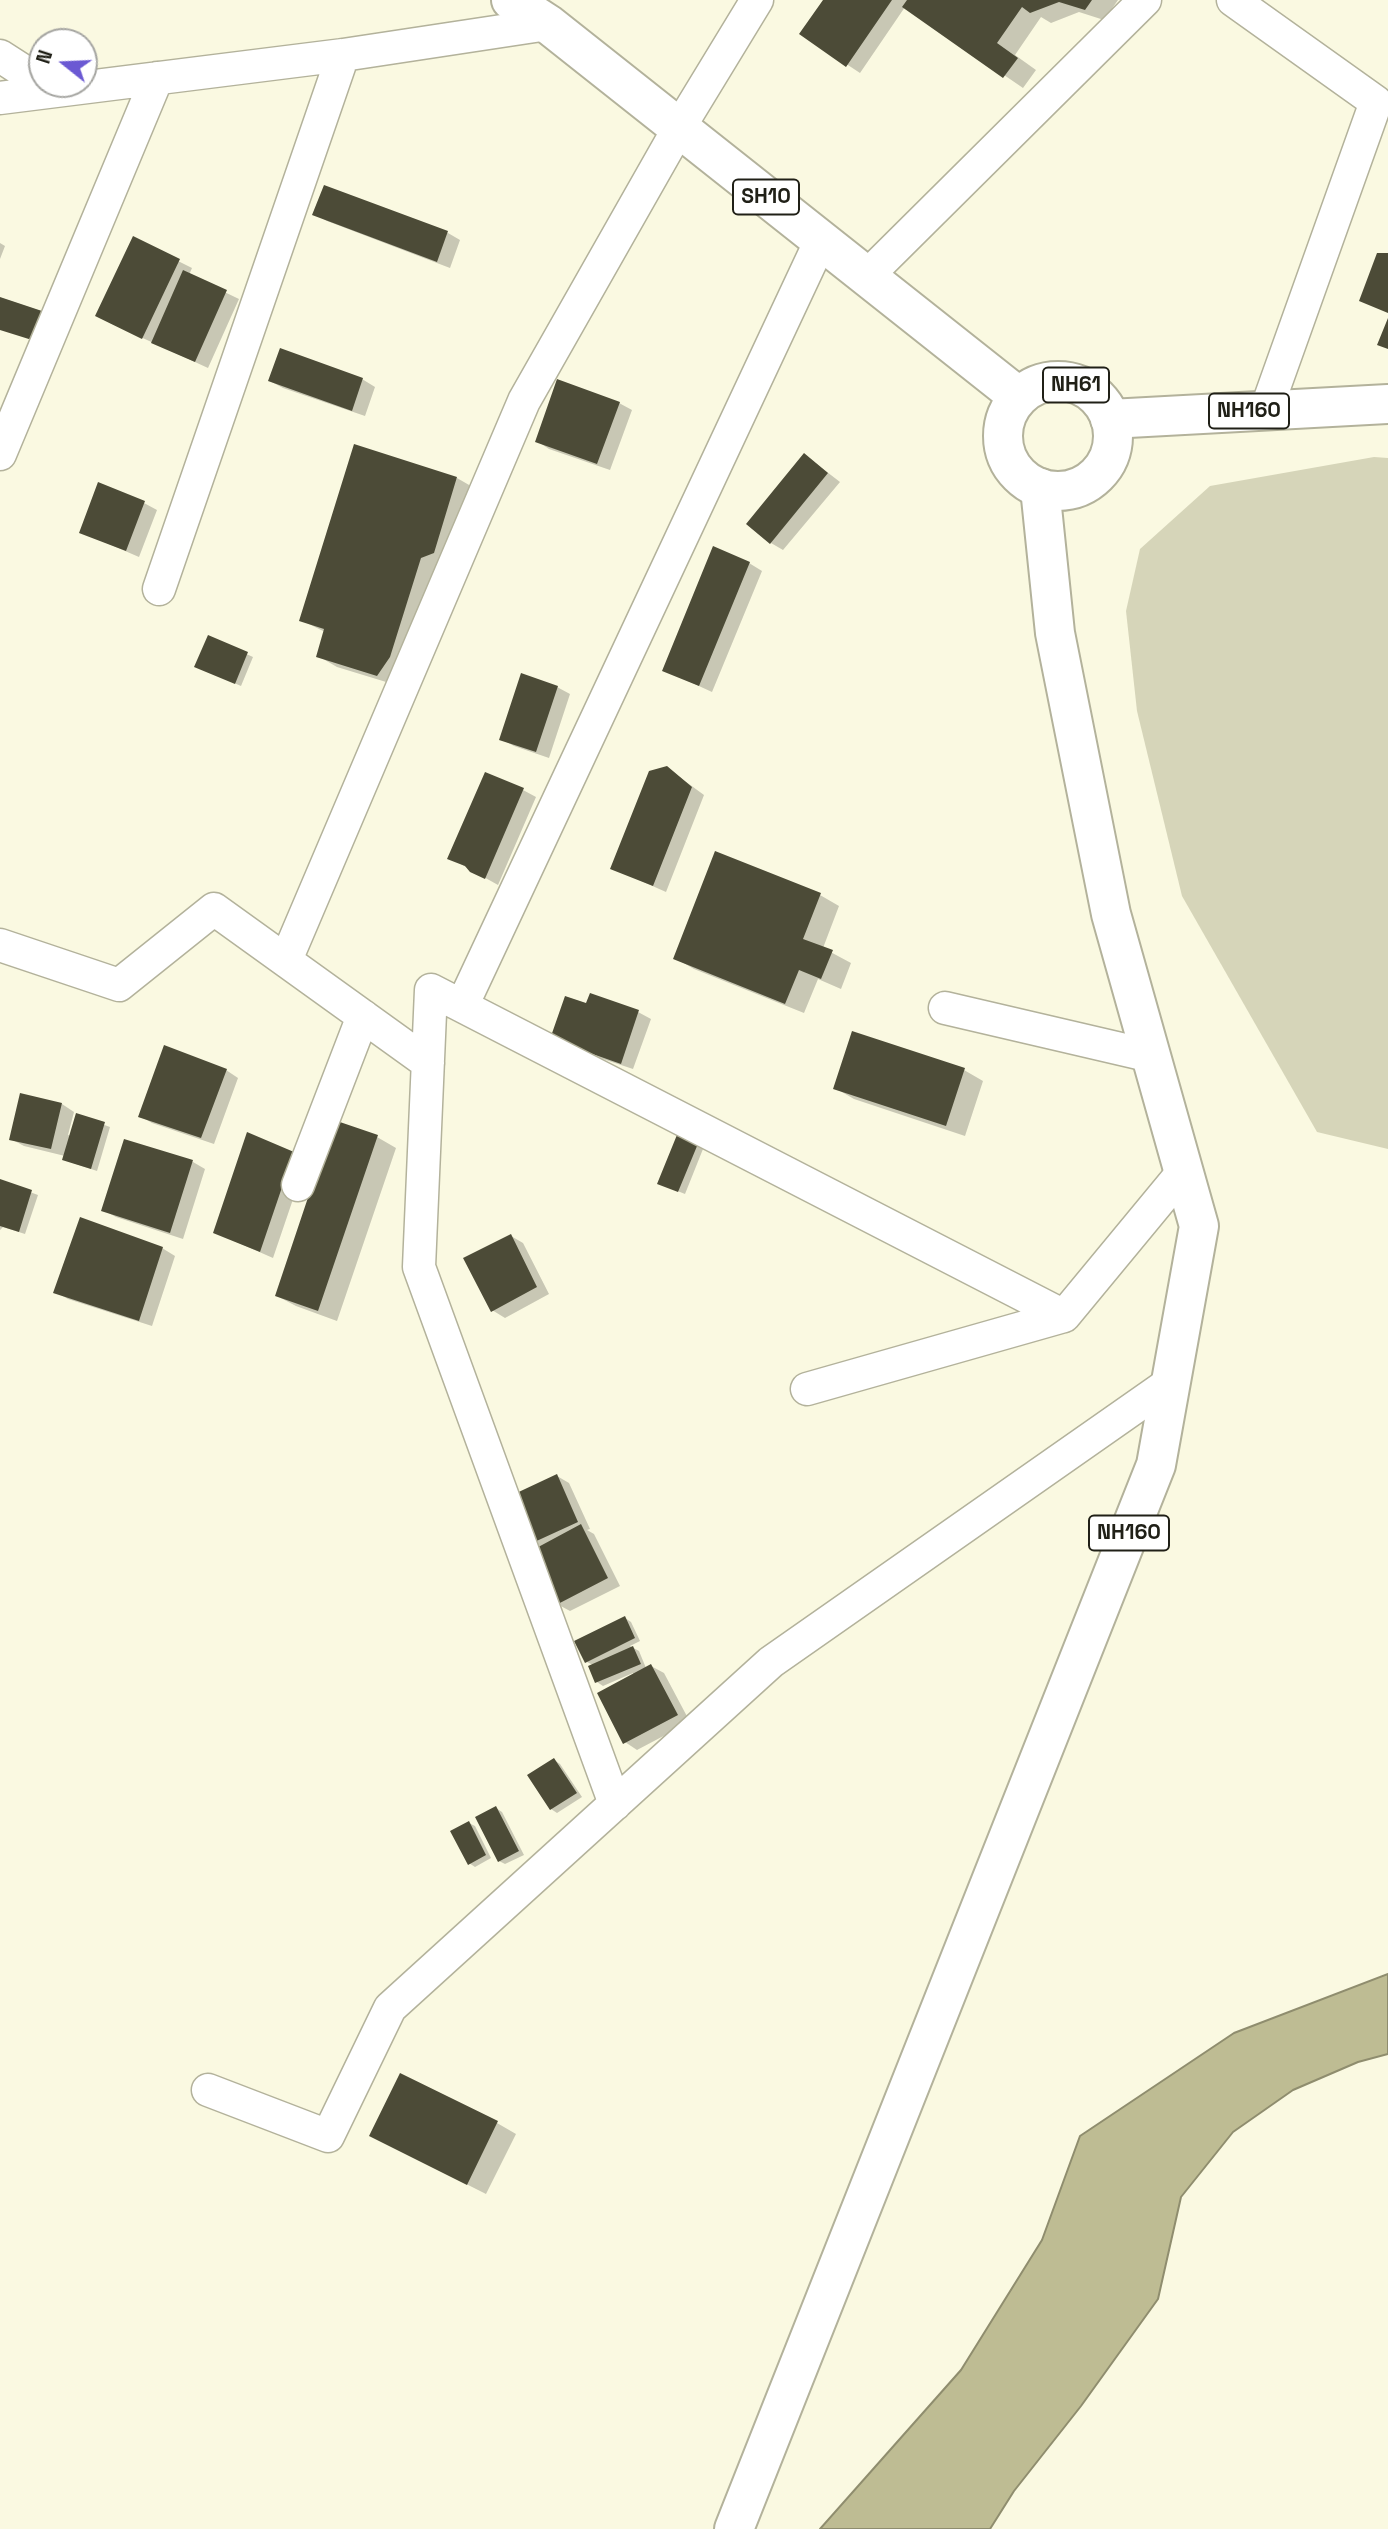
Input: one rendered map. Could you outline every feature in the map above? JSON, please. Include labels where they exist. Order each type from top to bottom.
[{"type":"main road","name":"SH10","points":[[511,0],[548,24],[1019,397]]},
{"type":"main road","name":"NH61","points":[[1050,381],[1071,382],[1096,395],[1107,410],[1113,428],[1112,447],[1099,474],[1077,488],[1058,492],[1040,488],[1022,479],[1011,464],[1004,447],[1004,428],[1008,414],[1019,397],[1032,387],[1050,381]]},
{"type":"main road","name":"NH160","points":[[1110,419],[1388,404]]},
{"type":"main road","name":"NH160","points":[[734,2529],[1156,1465],[1199,1226],[1111,914],[1055,633],[1040,488]]},
{"type":"street","points":[[286,960],[524,401],[679,128],[757,0]]},
{"type":"street","points":[[866,277],[1145,0]]},
{"type":"street","points":[[1233,0],[1376,102],[1266,410]]},
{"type":"street","points":[[98,82],[157,78],[343,55],[548,24]]},
{"type":"street","points":[[159,589],[343,55]]},
{"type":"street","points":[[0,56],[28,74]]},
{"type":"street","points":[[0,454],[157,78]]},
{"type":"street","points":[[0,98],[28,91]]},
{"type":"street","points":[[462,1006],[821,240]]},
{"type":"street","points":[[0,945],[119,985],[214,909],[428,1063]]},
{"type":"street","points":[[615,1804],[419,1267],[431,990],[1064,1316]]},
{"type":"street","points":[[945,1008],[1151,1056]]},
{"type":"street","points":[[298,1185],[363,1016]]},
{"type":"street","points":[[807,1389],[1064,1316],[1183,1172]]},
{"type":"street","points":[[208,2090],[328,2136],[390,2008],[771,1662],[1171,1382]]},
{"type":"green space","points":[[1374,457],[1388,458],[1388,1149],[1317,1132],[1182,896],[1137,711],[1126,611],[1140,549],[1210,486]]},
{"type":"shaded area","points":[[1388,1974],[1388,2054],[1358,2062],[1293,2090],[1233,2132],[1181,2197],[1158,2299],[1081,2406],[1014,2491],[990,2529],[820,2529],[961,2370],[1042,2240],[1080,2136],[1234,2033]]},
{"type":"building","points":[[823,0],[892,0],[846,67],[799,34]]},
{"type":"building","points":[[907,0],[1092,0],[1085,10],[1059,2],[1030,13],[1022,7],[997,43],[1018,58],[1003,78],[902,7]]},
{"type":"building","points":[[324,185],[448,231],[437,262],[312,215]]},
{"type":"building","points":[[133,236],[180,259],[142,339],[95,316]]},
{"type":"building","points":[[1377,253],[1388,253],[1388,313],[1359,301]]},
{"type":"building","points":[[183,270],[227,290],[195,362],[151,343]]},
{"type":"building","points":[[0,297],[42,311],[32,340],[0,330]]},
{"type":"building","points":[[1388,318],[1388,349],[1377,345]]},
{"type":"building","points":[[280,348],[363,378],[352,411],[268,381]]},
{"type":"building","points":[[557,379],[620,402],[597,464],[535,442]]},
{"type":"building","points":[[354,444],[457,477],[434,553],[421,558],[390,657],[377,676],[316,657],[324,629],[299,621]]},
{"type":"building","points":[[804,453],[828,473],[770,544],[746,524]]},
{"type":"building","points":[[98,482],[145,501],[126,551],[79,533]]},
{"type":"building","points":[[713,546],[750,562],[699,686],[662,671]]},
{"type":"building","points":[[208,635],[248,652],[235,684],[194,667]]},
{"type":"building","points":[[521,673],[558,686],[536,752],[499,740]]},
{"type":"building","points":[[667,766],[692,787],[653,886],[610,869],[649,771]]},
{"type":"building","points":[[485,772],[524,788],[485,879],[470,872],[465,866],[447,859]]},
{"type":"building","points":[[715,851],[821,893],[803,939],[833,950],[821,979],[799,970],[785,1004],[673,959]]},
{"type":"building","points":[[590,993],[639,1010],[621,1064],[550,1039],[565,996],[586,1003]]},
{"type":"building","points":[[852,1031],[965,1068],[946,1126],[833,1089]]},
{"type":"building","points":[[164,1045],[227,1069],[201,1138],[138,1117]]},
{"type":"building","points":[[20,1093],[62,1103],[51,1149],[9,1140]]},
{"type":"building","points":[[76,1113],[105,1122],[91,1169],[62,1160]]},
{"type":"building","points":[[334,1120],[378,1135],[318,1311],[275,1296]]},
{"type":"building","points":[[681,1125],[702,1134],[678,1192],[657,1184]]},
{"type":"building","points":[[247,1132],[294,1152],[260,1252],[213,1233]]},
{"type":"building","points":[[124,1139],[193,1160],[170,1233],[101,1211]]},
{"type":"building","points":[[0,1179],[32,1190],[19,1232],[0,1226]]},
{"type":"building","points":[[80,1217],[163,1247],[139,1321],[53,1293]]},
{"type":"building","points":[[511,1234],[537,1287],[491,1312],[463,1258]]},
{"type":"building","points":[[557,1474],[578,1522],[530,1544],[508,1497]]},
{"type":"building","points":[[581,1524],[608,1578],[556,1605],[529,1552]]},
{"type":"building","points":[[625,1616],[635,1638],[585,1663],[574,1641]]},
{"type":"building","points":[[633,1646],[641,1664],[595,1683],[588,1666]]},
{"type":"building","points":[[651,1664],[678,1715],[623,1744],[597,1693]]},
{"type":"building","points":[[554,1758],[577,1793],[550,1810],[527,1775]]},
{"type":"building","points":[[496,1806],[519,1851],[498,1862],[475,1817]]},
{"type":"building","points":[[469,1821],[486,1855],[468,1865],[450,1831]]},
{"type":"building","points":[[400,2073],[498,2121],[467,2185],[369,2136]]}]
